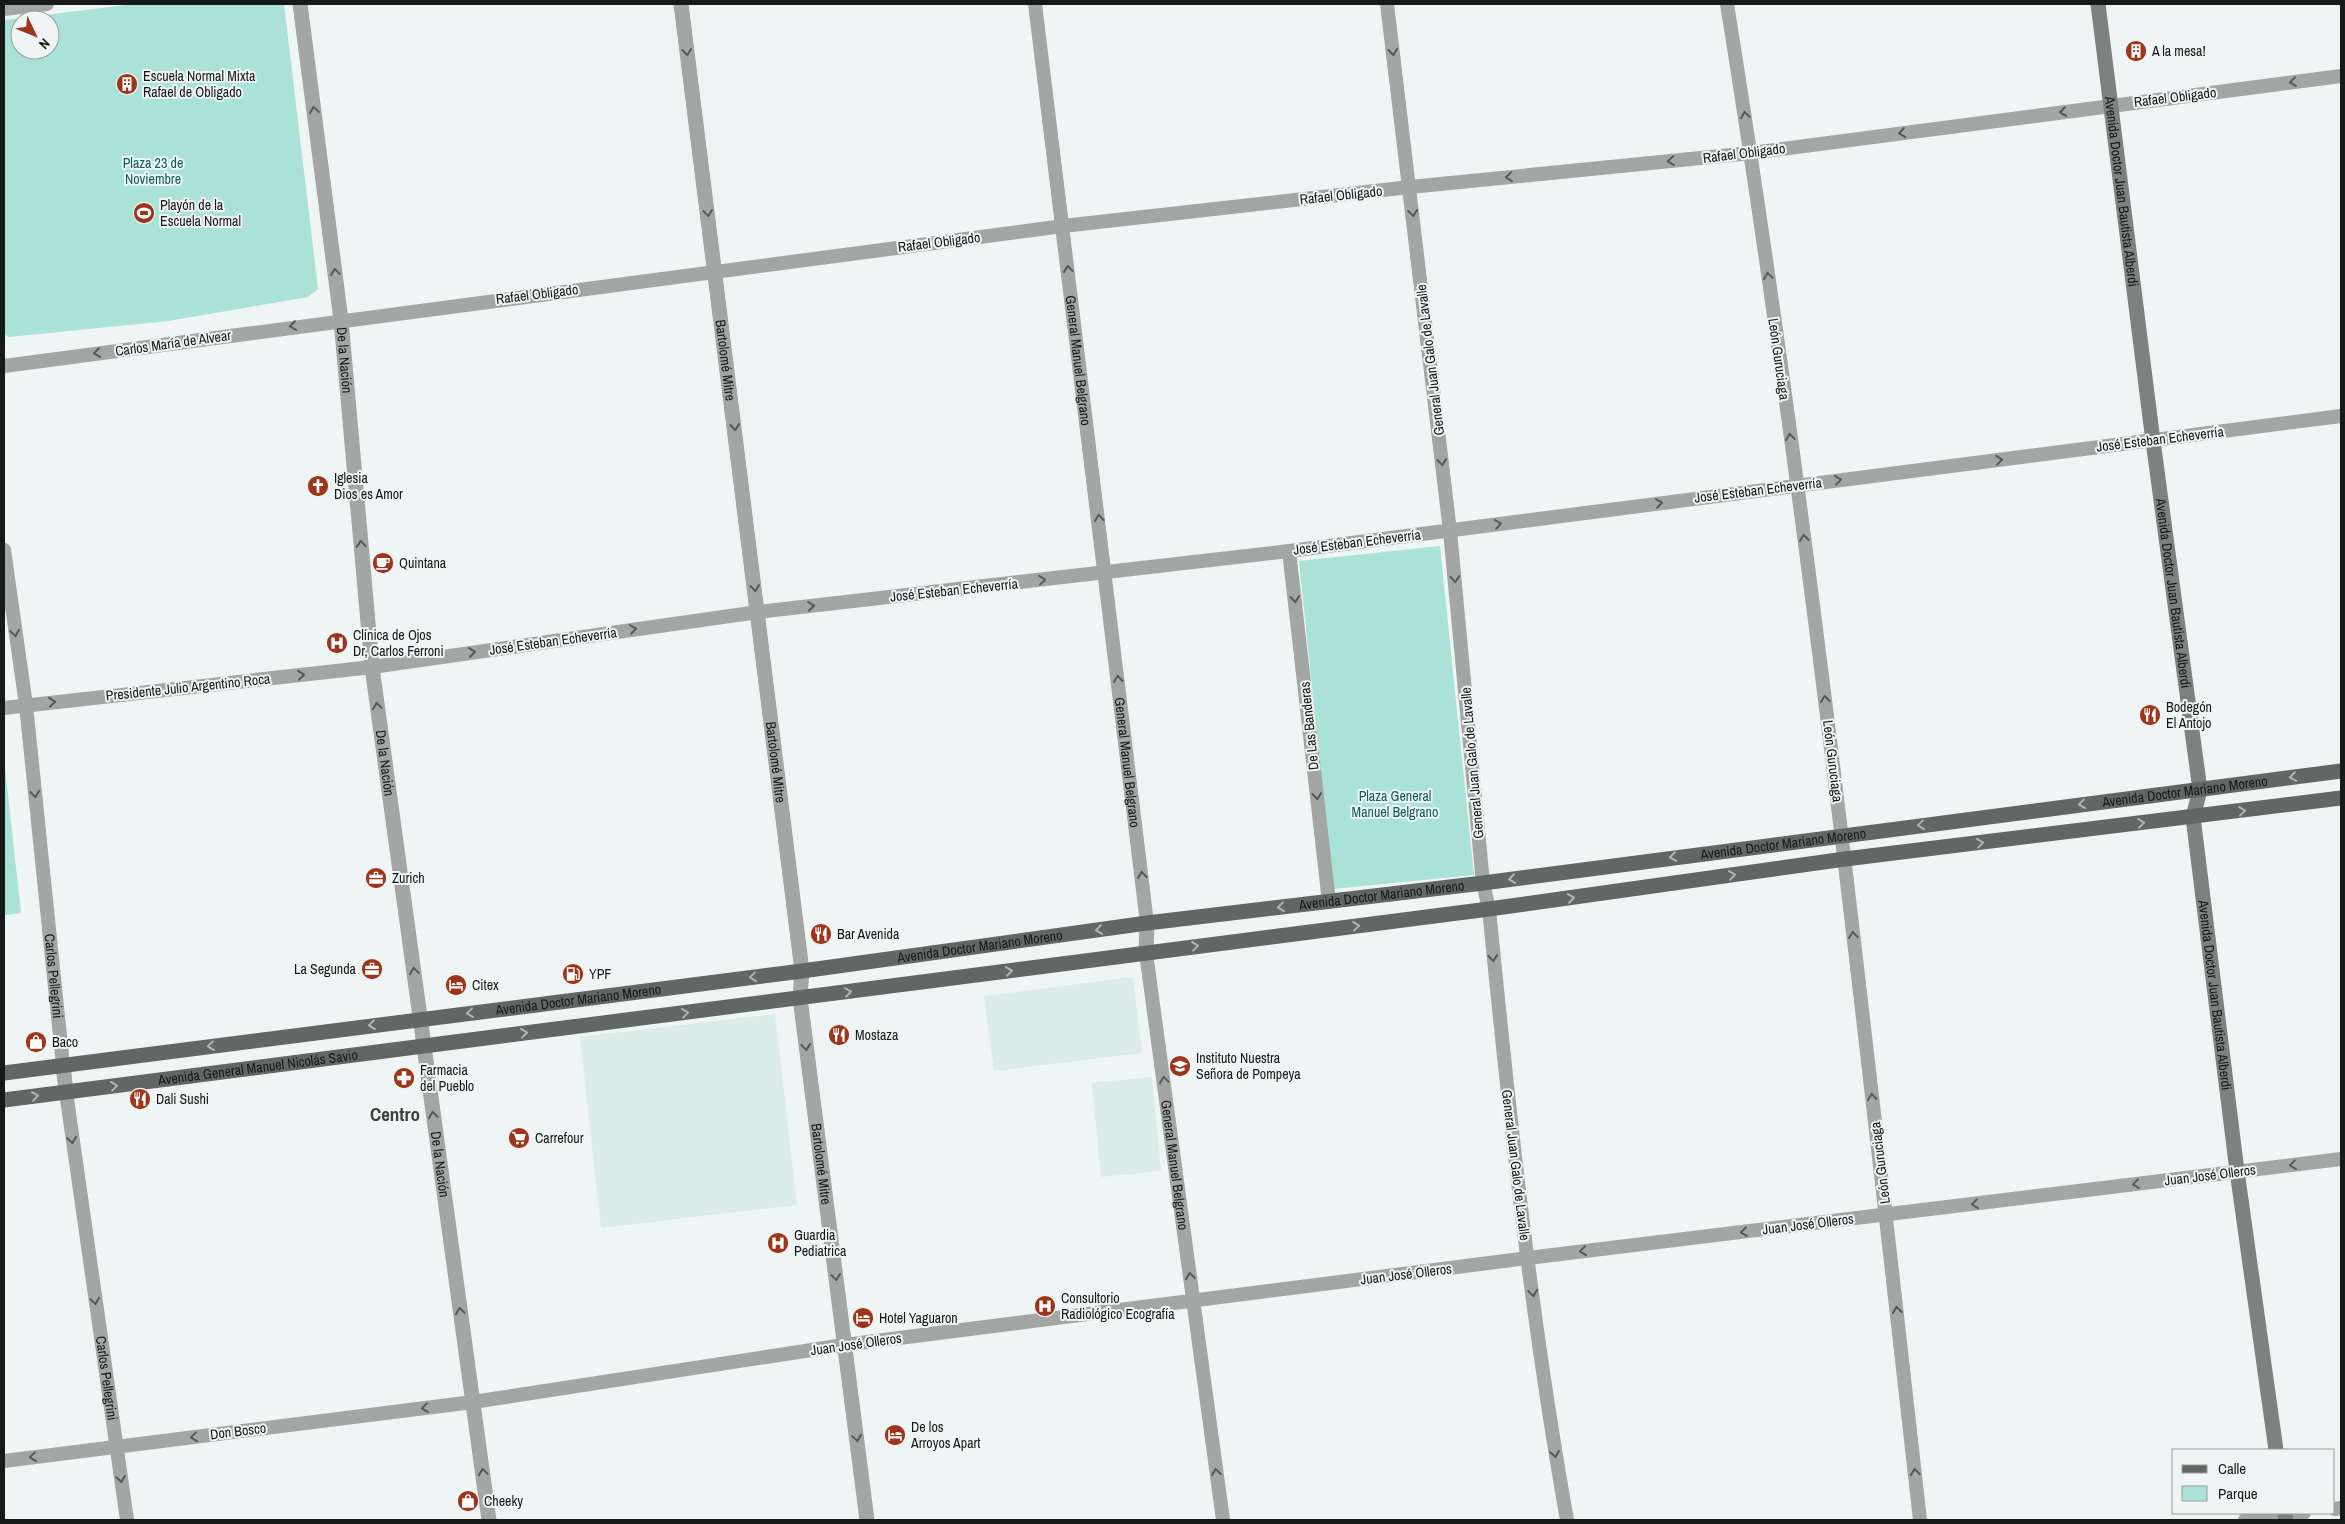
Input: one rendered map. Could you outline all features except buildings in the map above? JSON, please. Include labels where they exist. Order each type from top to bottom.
[{"type":"main road","name":"Avenida Doctor Juan Bautista Alberdi","points":[[2098,4],[2153,441],[2200,790],[2193,817],[2237,1171],[2276,1449]]},
{"type":"main road","name":"Avenida Doctor Mariano Moreno","points":[[421,1019],[802,971],[1147,923],[1483,883],[1842,834],[2341,771]]},
{"type":"main road","name":"Avenida Doctor Mariano Moreno","points":[[424,1046],[1488,909],[1845,859],[2341,798]]},
{"type":"main road","name":"Avenida General Manuel Nicolás Savio","points":[[4,1073],[421,1019]]},
{"type":"main road","name":"Avenida General Manuel Nicolás Savio","points":[[4,1100],[424,1046]]},
{"type":"street","points":[[4,9],[47,4]]},
{"type":"street","name":"De la Nación","points":[[300,4],[342,320],[372,667],[490,1520]]},
{"type":"street","name":"Bartolomé Mitre","points":[[681,4],[802,971],[800,998],[868,1520]]},
{"type":"street","name":"General Manuel Belgrano","points":[[1035,4],[1147,923],[1146,953],[1223,1520]]},
{"type":"street","name":"General Juan Galo de Lavalle","points":[[1387,4],[1450,531],[1483,883],[1488,909],[1506,1083],[1552,1432],[1567,1520]]},
{"type":"street","name":"León Guruciaga","points":[[1727,4],[1751,153],[1797,485],[1842,834],[1920,1520]]},
{"type":"street","name":"Rafael Obligado","points":[[342,320],[1063,226],[1410,187],[1751,153],[2341,76]]},
{"type":"street","name":"Carlos María de Alvear","points":[[4,366],[342,320]]},
{"type":"street","name":"José Esteban Echeverría","points":[[372,667],[758,612],[1289,551],[2341,416]]},
{"type":"street","name":"Carlos Pellegrini","points":[[4,550],[26,705],[62,1065],[127,1520]]},
{"type":"street","name":"De Las Banderas","points":[[1289,551],[1329,902]]},
{"type":"street","name":"Presidente Julio Argentino Roca","points":[[4,708],[372,667]]},
{"type":"street","name":"Juan José Olleros","points":[[473,1402],[844,1345],[1528,1258],[2341,1159]]},
{"type":"street","name":"Don Bosco","points":[[4,1461],[473,1402]]},
{"type":"street","points":[[2244,1520],[2298,1514]]},
{"type":"shaded area","points":[[1133,977],[1142,1053],[994,1071],[984,996]]},
{"type":"shaded area","points":[[775,1014],[797,1205],[601,1228],[580,1037]]},
{"type":"shaded area","points":[[1152,1077],[1161,1171],[1101,1177],[1092,1083]]},
{"type":"green space","name":"Plaza 23 de Noviembre","points":[[134,4],[284,4],[318,289],[308,297],[168,321],[9,337],[4,334],[4,20],[10,19],[10,60],[60,60],[60,13]]},
{"type":"green space","name":"Plaza General Manuel Belgrano","points":[[1440,546],[1474,875],[1333,889],[1299,561]]},
{"type":"green space","points":[[4,759],[21,913],[4,915]]},
{"type":"place","name":"A la mesa!","points":[[2136,51]]},
{"type":"place","name":"Escuela Normal Mixta Rafael de Obligado","points":[[127,84]]},
{"type":"place","name":"Playón de la Escuela Normal","points":[[144,213]]},
{"type":"place","name":"Iglesia Dios es Amor","points":[[318,486]]},
{"type":"place","name":"Quintana","points":[[383,563]]},
{"type":"place","name":"Clínica de Ojos Dr, Carlos Ferroni","points":[[337,643]]},
{"type":"place","name":"Bodegón El Antojo","points":[[2150,715]]},
{"type":"place","name":"Zurich","points":[[376,878]]},
{"type":"place","name":"Bar Avenida","points":[[821,934]]},
{"type":"place","name":"La Segunda","points":[[372,969]]},
{"type":"place","name":"YPF","points":[[573,974]]},
{"type":"place","name":"Citex","points":[[456,985]]},
{"type":"place","name":"Mostaza","points":[[839,1035]]},
{"type":"place","name":"Baco","points":[[36,1042]]},
{"type":"place","name":"Instituto Nuestra Señora de Pompeya","points":[[1180,1066]]},
{"type":"place","name":"Farmacia del Pueblo","points":[[404,1078]]},
{"type":"place","name":"Dali Sushi","points":[[140,1099]]},
{"type":"place","name":"Carrefour","points":[[519,1138]]},
{"type":"place","name":"Guardia Pediatrica","points":[[778,1243]]},
{"type":"place","name":"Consultorio Radiológico Ecografía","points":[[1045,1306]]},
{"type":"place","name":"Hotel Yaguaron","points":[[863,1318]]},
{"type":"place","name":"De los Arroyos Apart","points":[[895,1435]]},
{"type":"place","name":"Cheeky","points":[[468,1501]]},
{"type":"district","name":"Centro","points":[[395,1114]]}]
